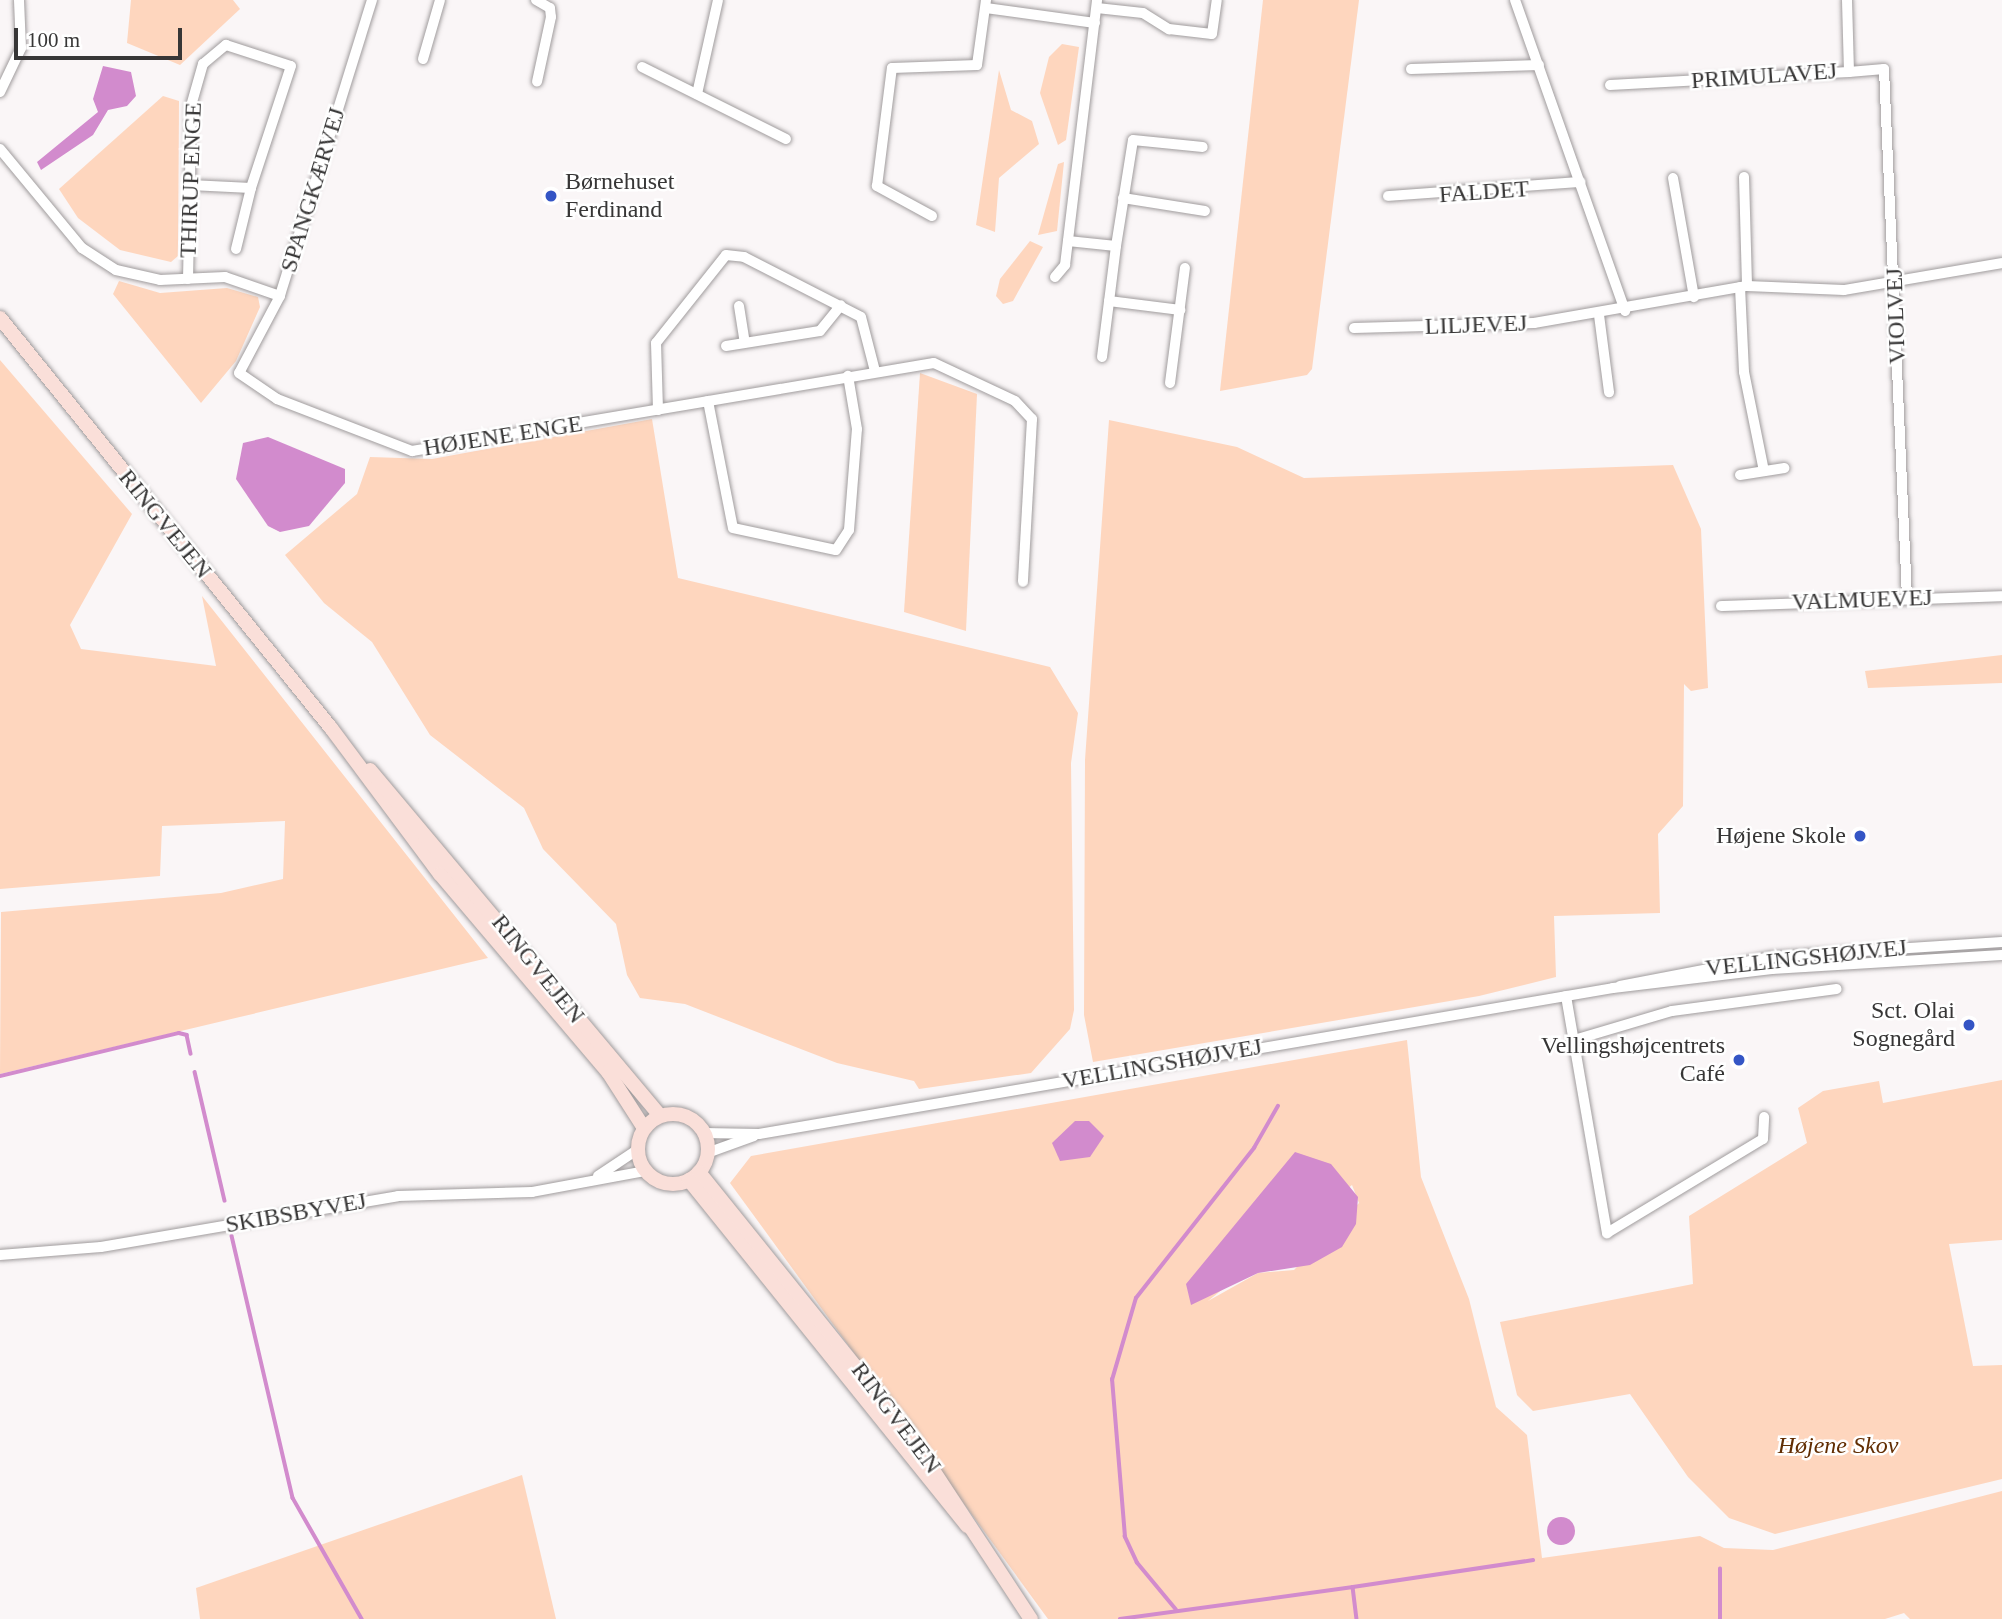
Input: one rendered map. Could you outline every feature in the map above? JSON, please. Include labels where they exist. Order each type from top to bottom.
[{"type":"main road","name":"RINGVEJEN","points":[[0,318],[331,728],[660,1116]]},
{"type":"main road","name":"RINGVEJEN","points":[[331,728],[440,874],[608,1072],[644,1128]]},
{"type":"main road","points":[[660,1116],[689,1118],[704,1133],[707,1153],[694,1176],[665,1183],[645,1171],[637,1150],[644,1128],[660,1116]]},
{"type":"main road","name":"RINGVEJEN","points":[[694,1176],[854,1361],[980,1539],[1031,1619]]},
{"type":"street","points":[[0,92],[21,48],[19,0]]},
{"type":"street","name":"SPANGKÆRVEJ","points":[[239,373],[280,296],[372,0]]},
{"type":"street","points":[[423,59],[440,0]]},
{"type":"street","points":[[536,0],[550,8],[551,18],[537,82]]},
{"type":"street","points":[[696,94],[718,0]]},
{"type":"street","points":[[1055,277],[1065,265],[1097,4],[1143,13],[1169,29],[1212,34],[1217,0]]},
{"type":"street","points":[[1515,0],[1625,310]]},
{"type":"street","name":"PRIMULAVEJ","points":[[1610,85],[1849,72],[1847,0]]},
{"type":"street","points":[[932,216],[877,186],[892,68],[977,65],[986,4],[1095,23]]},
{"type":"street","name":"THIRUP ENGE","points":[[188,279],[196,82],[217,46],[291,66],[251,188]]},
{"type":"street","points":[[1411,69],[1539,65]]},
{"type":"street","points":[[642,67],[786,139]]},
{"type":"street","name":"VIOLVEJ","points":[[1849,72],[1884,69],[1907,598]]},
{"type":"street","points":[[1102,357],[1133,140],[1203,146]]},
{"type":"street","name":"THIRUP ENGE","points":[[0,149],[98,260],[135,277],[225,277],[280,296]]},
{"type":"street","points":[[1744,177],[1744,372],[1764,471]]},
{"type":"street","points":[[1673,178],[1694,296]]},
{"type":"street","name":"FALDET","points":[[1388,196],[1580,182]]},
{"type":"street","points":[[190,185],[251,188],[236,250]]},
{"type":"street","points":[[1123,198],[1205,211]]},
{"type":"street","points":[[1068,241],[1116,246]]},
{"type":"street","points":[[658,410],[656,343],[726,255],[744,257],[841,305],[868,330],[875,371]]},
{"type":"street","name":"LILJEVEJ","points":[[1354,328],[1599,315],[1744,287],[1812,291],[1895,282],[2002,263]]},
{"type":"street","points":[[1170,383],[1185,268]]},
{"type":"street","points":[[1109,301],[1180,310]]},
{"type":"street","points":[[726,346],[820,331],[841,305]]},
{"type":"street","points":[[739,306],[745,343]]},
{"type":"street","points":[[1599,315],[1609,392]]},
{"type":"street","name":"HØJENE ENGE","points":[[239,373],[277,399],[412,451],[934,363],[1027,408],[1033,432],[1023,582]]},
{"type":"street","points":[[708,401],[733,528],[836,550],[849,530],[857,429],[848,376]]},
{"type":"street","points":[[1741,475],[1784,468]]},
{"type":"street","name":"VALMUEVEJ","points":[[1721,606],[2002,596]]},
{"type":"street","name":"VELLINGSHØJVEJ","points":[[704,1133],[759,1133],[1613,988],[1771,957],[2002,942]]},
{"type":"street","name":"VELLINGSHØJVEJ","points":[[1613,988],[1772,969],[2002,956]]},
{"type":"street","name":"VELLINGSHØJVEJ","points":[[1574,1040],[1672,1011],[1837,989]]},
{"type":"street","points":[[1566,996],[1606,1233],[1763,1139],[1763,1117]]},
{"type":"street","name":"VELLINGSHØJVEJ","points":[[707,1153],[759,1133]]},
{"type":"street","name":"SKIBSBYVEJ","points":[[593,1179],[637,1150]]},
{"type":"street","name":"SKIBSBYVEJ","points":[[0,1255],[101,1247],[398,1196],[509,1194],[645,1171]]},
{"type":"green space","points":[[131,0],[233,0],[240,9],[180,65],[127,43]]},
{"type":"green space","points":[[1263,0],[1359,0],[1312,369],[1307,375],[1220,391]]},
{"type":"green space","points":[[1062,44],[1079,47],[1066,140],[1058,145],[1040,93],[1049,57]]},
{"type":"green space","points":[[999,70],[1011,110],[1032,121],[1039,144],[999,178],[995,232],[976,225]]},
{"type":"green space","points":[[163,96],[179,101],[178,256],[171,262],[120,250],[78,218],[59,189]]},
{"type":"green space","points":[[1064,162],[1057,231],[1038,235],[1058,164]]},
{"type":"green space","points":[[1030,241],[1043,247],[1013,301],[1003,304],[996,296],[1000,279]]},
{"type":"green space","points":[[119,281],[160,293],[227,288],[258,297],[260,307],[236,361],[201,403],[113,294]]},
{"type":"green space","points":[[0,360],[132,514],[70,625],[81,649],[216,666],[202,596],[488,958],[0,1074],[1,912],[221,893],[283,879],[285,821],[162,826],[160,876],[0,889]]},
{"type":"green space","points":[[920,373],[977,394],[966,631],[904,612]]},
{"type":"green space","points":[[652,419],[678,578],[1050,667],[1078,713],[1071,763],[1074,1010],[1070,1029],[1031,1073],[919,1089],[914,1081],[837,1063],[685,1004],[640,998],[627,975],[616,924],[543,849],[524,808],[430,735],[372,642],[324,603],[285,555],[357,494],[370,457],[432,459]]},
{"type":"green space","points":[[1109,420],[1237,447],[1304,478],[1673,465],[1701,529],[1708,688],[1691,691],[1684,684],[1683,806],[1658,834],[1660,913],[1554,916],[1556,977],[1479,996],[1093,1062],[1084,1015],[1085,760]]},
{"type":"green space","points":[[2002,655],[2002,683],[1868,688],[1865,671]]},
{"type":"green space","points":[[1407,1040],[1421,1177],[1469,1299],[1496,1407],[1527,1435],[1542,1558],[1700,1536],[1724,1548],[1773,1550],[2002,1491],[2002,1619],[1910,1619],[1904,1613],[1885,1619],[1048,1619],[730,1183],[751,1156]],"holes":[[[1352,1185],[1359,1203],[1294,1270],[1258,1273],[1208,1301]]]},
{"type":"green space","name":"Højene Skov","points":[[2002,1080],[2002,1240],[1949,1244],[1973,1366],[2002,1365],[2002,1479],[1775,1534],[1729,1518],[1688,1477],[1630,1394],[1533,1411],[1517,1395],[1500,1322],[1693,1284],[1689,1216],[1807,1143],[1798,1108],[1823,1091],[1879,1081],[1883,1103]]},
{"type":"green space","points":[[522,1475],[556,1619],[200,1619],[196,1588]]},
{"type":"shaded area","points":[[103,66],[131,72],[136,96],[127,106],[108,110],[93,135],[41,170],[37,162],[98,112],[93,99]]},
{"type":"shaded area","points":[[268,437],[345,469],[345,483],[309,526],[280,532],[268,526],[236,479],[243,443]]},
{"type":"shaded area","points":[[1075,1121],[1089,1121],[1104,1136],[1090,1157],[1060,1161],[1052,1143]]},
{"type":"shaded area","points":[[1295,1152],[1331,1164],[1358,1197],[1356,1224],[1342,1247],[1310,1265],[1258,1273],[1191,1305],[1186,1284]]},
{"type":"shaded area","points":[[1561,1517],[1571,1521],[1575,1531],[1571,1541],[1561,1545],[1551,1541],[1547,1531],[1551,1521]]},
{"type":"waterway","points":[[0,1076],[179,1033],[187,1035],[191,1054]]},
{"type":"waterway","points":[[195,1072],[225,1201]]},
{"type":"waterway","points":[[1176,1610],[1137,1563],[1125,1537],[1112,1380],[1136,1298],[1254,1148],[1278,1106]]},
{"type":"waterway","points":[[232,1236],[293,1498],[362,1619]]},
{"type":"waterway","points":[[1353,1587],[1533,1560]]},
{"type":"waterway","points":[[1720,1569],[1720,1619]]},
{"type":"waterway","points":[[1120,1619],[1353,1587],[1357,1619]]},
{"type":"place","name":"Børnehuset Ferdinand","points":[[551,196]]},
{"type":"place","name":"Højene Skole","points":[[1860,836]]},
{"type":"place","name":"Sct. Olai Sognegård","points":[[1969,1025]]},
{"type":"place","name":"Vellingshøjcentrets Café","points":[[1739,1060]]}]
